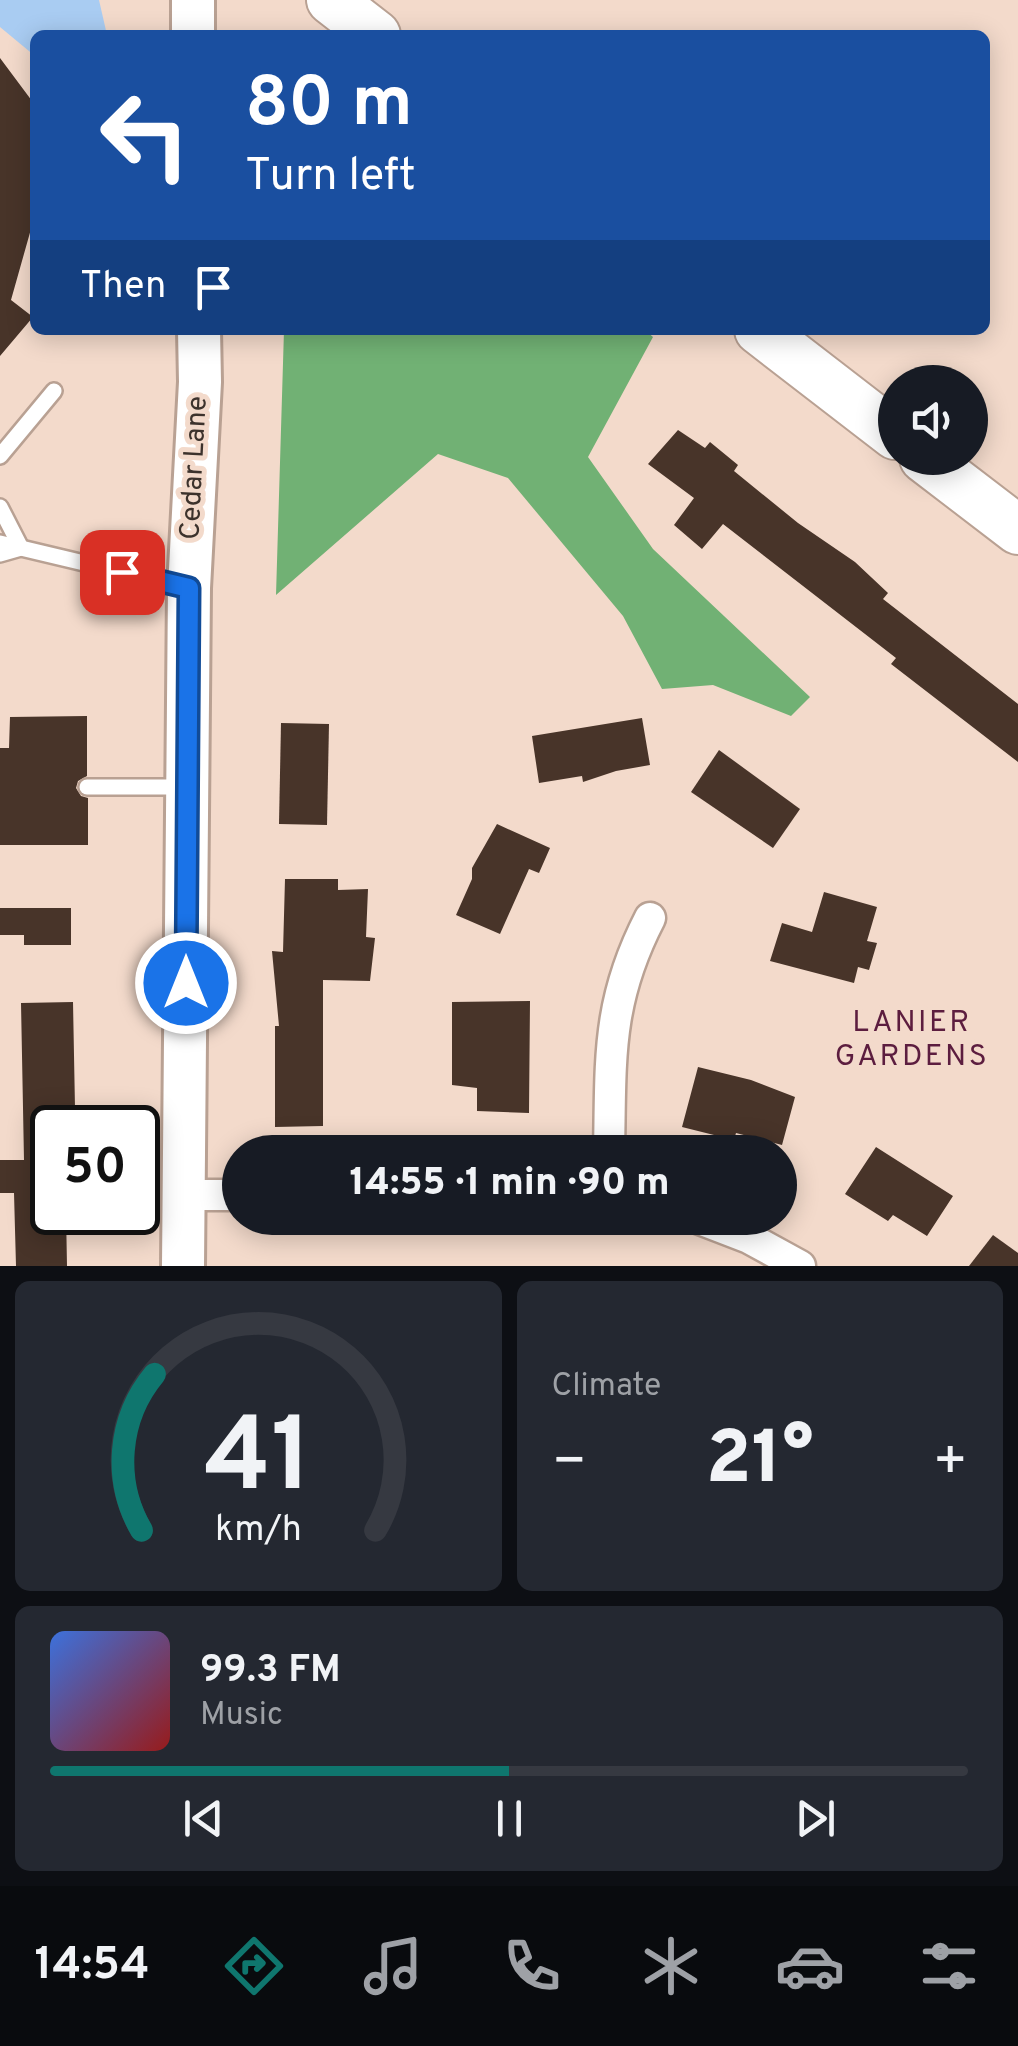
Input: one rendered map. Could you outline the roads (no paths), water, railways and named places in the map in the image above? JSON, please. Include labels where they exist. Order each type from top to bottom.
[{"type":"main road","points":[[193,0],[193,30]]},
{"type":"main road","points":[[331,0],[370,30]]},
{"type":"main road","name":"Cedar Lane","points":[[183,1266],[189,588],[199,335]]},
{"type":"main road","points":[[765,335],[878,422]]},
{"type":"main road","points":[[946,475],[1018,530]]},
{"type":"street","points":[[609,1135],[611,1034],[618,996],[633,951],[650,918]]},
{"type":"street","points":[[184,1195],[222,1196]]},
{"type":"street","points":[[742,1235],[800,1266]]},
{"type":"lane","points":[[0,456],[54,391]]},
{"type":"lane","points":[[0,507],[21,548]]},
{"type":"lane","points":[[0,543],[189,588]]},
{"type":"lane","points":[[0,554],[21,548]]},
{"type":"lane","points":[[88,787],[188,786]]},
{"type":"water","points":[[0,0],[99,0],[106,30],[30,30],[30,52],[0,27]]},
{"type":"district","name":"LANIER GARDENS","points":[[912,1040]]}]
